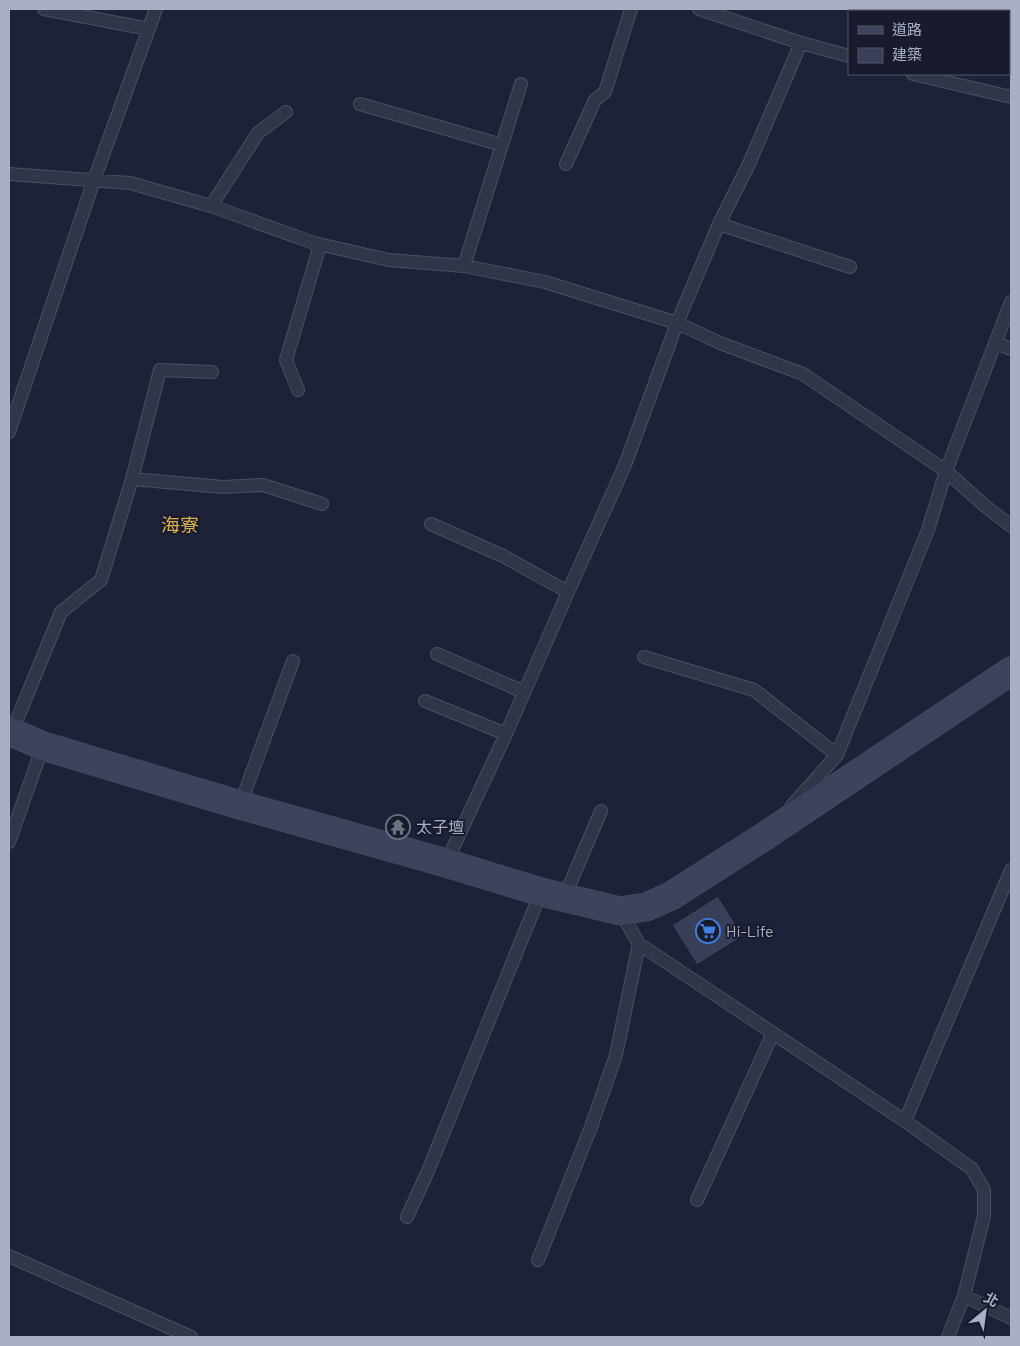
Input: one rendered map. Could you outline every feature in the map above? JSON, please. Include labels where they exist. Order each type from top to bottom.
[{"type":"street","points":[[10,732],[43,746],[240,805],[552,895],[620,912],[646,907],[671,896],[765,836],[1011,671]]},
{"type":"lane","points":[[44,9],[149,29]]},
{"type":"lane","points":[[9,432],[94,180],[156,9]]},
{"type":"lane","points":[[566,164],[595,100],[605,92],[631,9]]},
{"type":"lane","points":[[699,9],[848,56]]},
{"type":"lane","points":[[446,863],[506,734],[625,465],[677,324],[719,224],[748,166],[801,42]]},
{"type":"lane","points":[[917,75],[1011,97]]},
{"type":"lane","points":[[464,266],[521,84]]},
{"type":"lane","points":[[360,104],[502,145]]},
{"type":"lane","points":[[211,206],[258,133],[286,112]]},
{"type":"lane","points":[[9,174],[130,183],[211,206],[314,243],[390,260],[464,266],[545,282],[677,324],[720,343],[803,374],[946,471],[985,506],[1011,526]]},
{"type":"lane","points":[[719,224],[850,266]]},
{"type":"lane","points":[[298,390],[286,360],[320,244]]},
{"type":"lane","points":[[765,836],[837,755],[925,537],[946,471],[1011,302]]},
{"type":"lane","points":[[996,343],[1011,349]]},
{"type":"lane","points":[[10,732],[61,612],[101,580],[132,479],[160,370],[212,372]]},
{"type":"lane","points":[[132,479],[223,487],[263,485],[322,504]]},
{"type":"lane","points":[[431,524],[503,556],[568,592]]},
{"type":"lane","points":[[437,654],[524,692]]},
{"type":"lane","points":[[644,657],[754,690],[837,755]]},
{"type":"lane","points":[[240,805],[293,661]]},
{"type":"lane","points":[[425,701],[506,734]]},
{"type":"lane","points":[[9,842],[43,746]]},
{"type":"lane","points":[[407,1217],[552,895],[601,811]]},
{"type":"lane","points":[[906,1121],[1011,870]]},
{"type":"lane","points":[[620,912],[639,944],[906,1121],[972,1169],[984,1190],[984,1216],[964,1296],[948,1337]]},
{"type":"lane","points":[[538,1260],[591,1128],[616,1055],[639,944]]},
{"type":"lane","points":[[697,1200],[773,1033]]},
{"type":"lane","points":[[9,1256],[191,1337]]},
{"type":"lane","points":[[964,1296],[1011,1318]]},
{"type":"building","name":"Hi-Life","points":[[718,896],[743,936],[697,965],[672,925]]},
{"type":"place","name":"太子壇","points":[[398,827]]},
{"type":"place","name":"Hi-Life","points":[[708,931]]},
{"type":"district","name":"海寮","points":[[180,525]]}]
